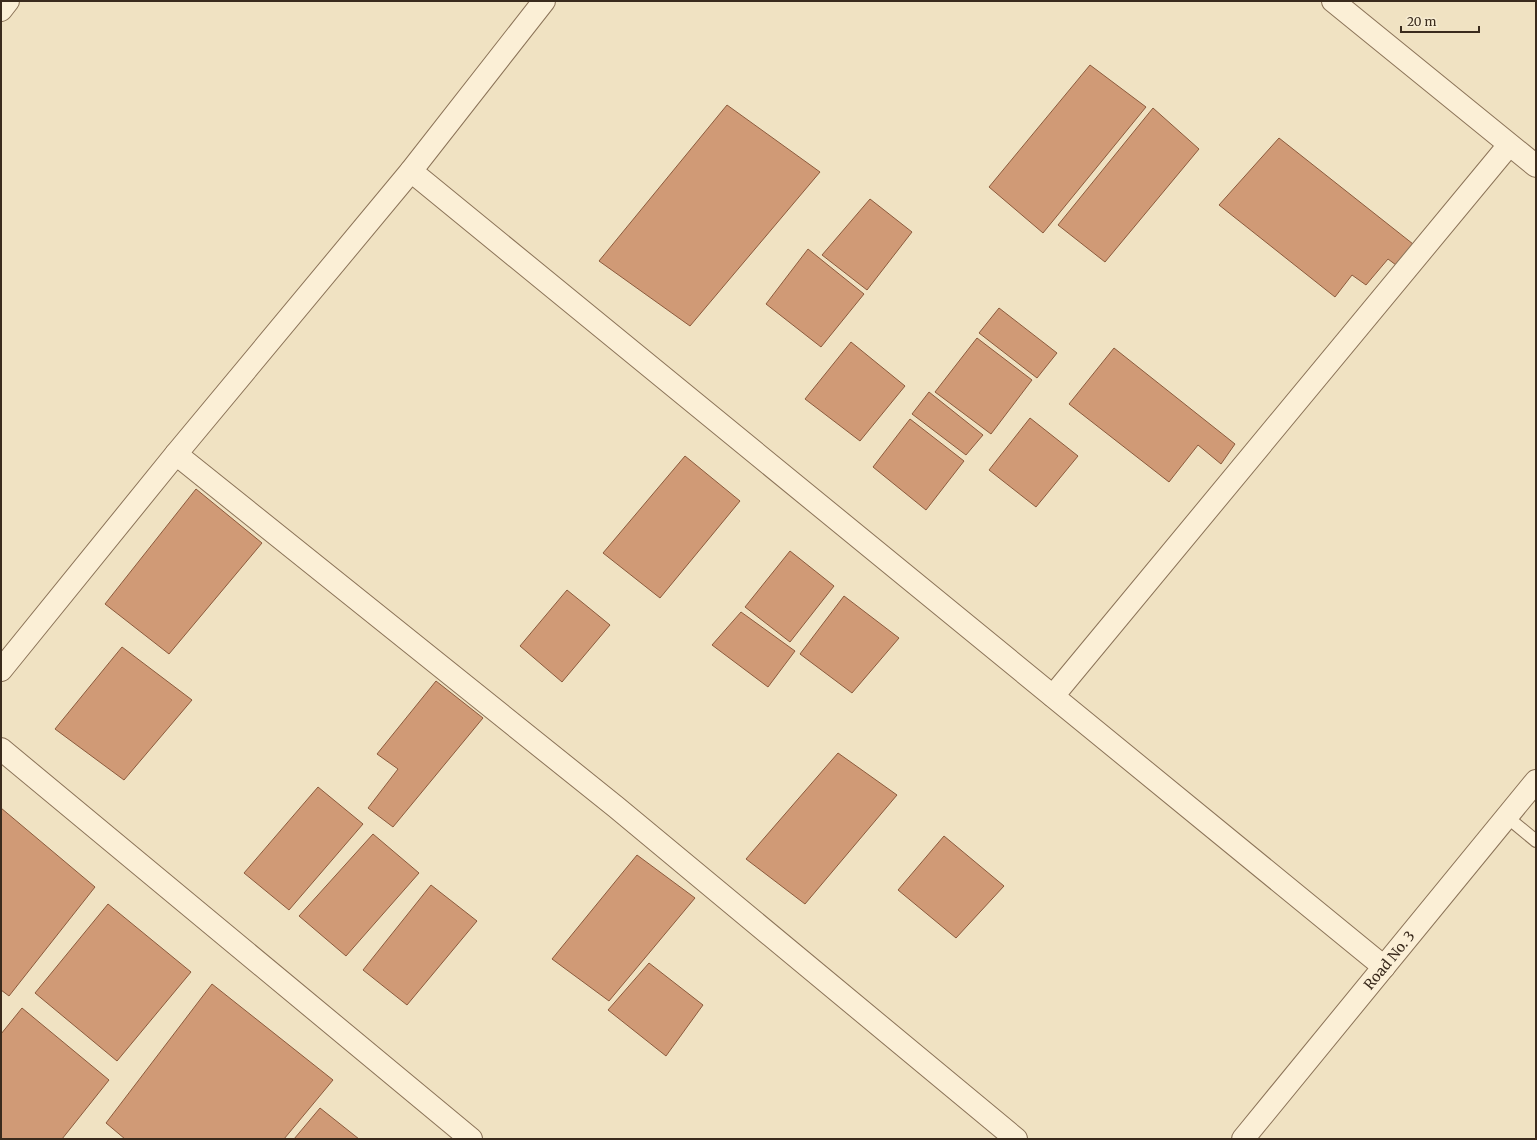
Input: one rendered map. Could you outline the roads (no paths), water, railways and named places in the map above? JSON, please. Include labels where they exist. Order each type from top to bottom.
[{"type":"street","points":[[1,10],[8,1]]},
{"type":"street","points":[[1,670],[176,454],[411,170],[544,1]]},
{"type":"street","points":[[1333,1],[1536,166]]},
{"type":"street","points":[[1053,696],[1509,145]]},
{"type":"street","points":[[411,170],[1384,967]]},
{"type":"street","points":[[176,454],[616,807],[1016,1139]]},
{"type":"street","points":[[1,749],[471,1139]]},
{"type":"street","name":"Road No. 3","points":[[1243,1139],[1536,781]]},
{"type":"lane","points":[[1507,817],[1536,841]]}]
